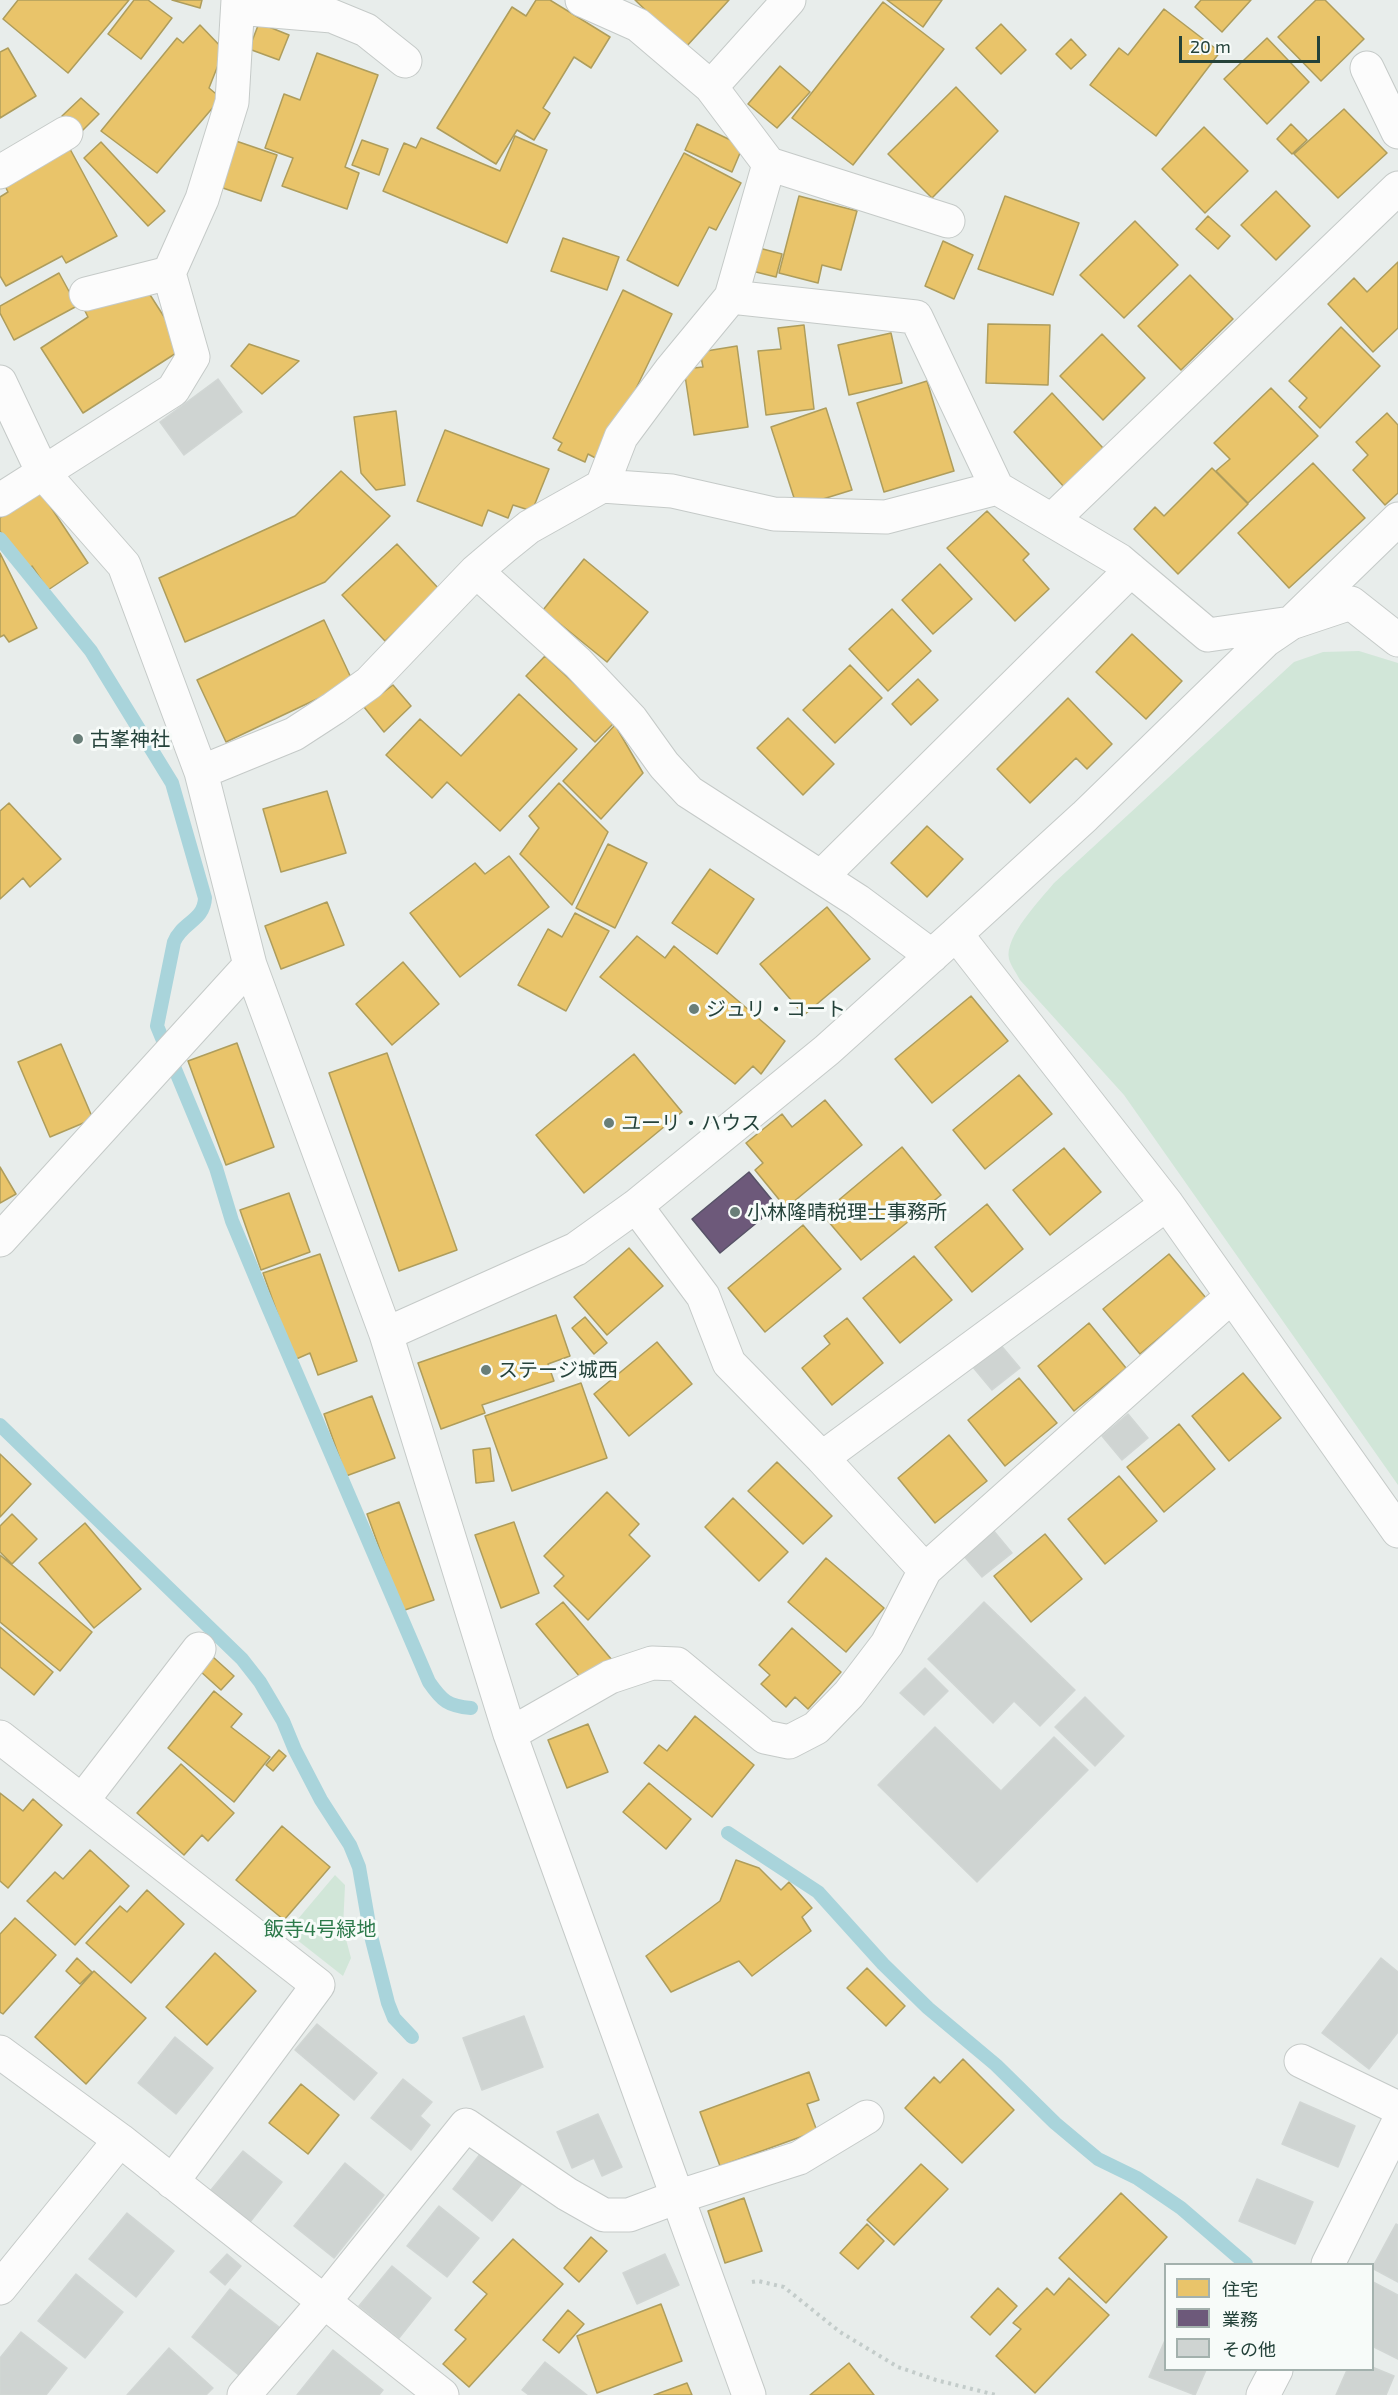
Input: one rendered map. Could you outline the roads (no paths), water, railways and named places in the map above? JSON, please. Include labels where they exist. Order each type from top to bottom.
[{"type":"street","points":[[582,0],[638,25],[711,87],[770,164],[948,221]]},
{"type":"street","points":[[711,87],[789,0]]},
{"type":"street","points":[[0,500],[173,390],[194,357],[169,273],[202,199],[232,102],[238,4],[332,15],[366,30],[405,61]]},
{"type":"street","points":[[1367,68],[1398,132]]},
{"type":"street","points":[[0,172],[66,133]]},
{"type":"street","points":[[602,486],[621,436],[670,371],[731,297],[770,164]]},
{"type":"street","points":[[1052,520],[1398,188]]},
{"type":"street","points":[[86,294],[169,273]]},
{"type":"street","points":[[731,297],[916,316],[997,488],[1119,560],[1208,635],[1291,623],[1350,603],[1398,640]]},
{"type":"street","points":[[0,382],[43,473],[124,565],[201,772],[250,965],[386,1334],[510,1734],[749,2395]]},
{"type":"street","points":[[201,772],[294,734],[369,683],[477,571],[529,527],[602,486],[672,491],[774,514],[886,517],[997,488]]},
{"type":"street","points":[[386,1334],[576,1249],[636,1206],[827,1050],[932,956],[1102,800],[1266,640],[1291,623],[1398,519]]},
{"type":"street","points":[[821,877],[1131,570]]},
{"type":"street","points":[[477,571],[578,663],[631,718],[664,765],[689,792],[858,901],[932,956]]},
{"type":"street","points":[[956,934],[1167,1204],[1398,1531]]},
{"type":"street","points":[[0,1240],[250,965]]},
{"type":"street","points":[[822,1458],[1167,1204]]},
{"type":"street","points":[[636,1206],[704,1296],[729,1363],[822,1458],[925,1570]]},
{"type":"street","points":[[510,1734],[610,1677],[652,1663],[677,1664],[697,1678],[765,1737],[789,1742],[816,1728],[849,1694],[887,1644],[925,1570],[1232,1296]]},
{"type":"street","points":[[82,1801],[199,1649]]},
{"type":"street","points":[[0,1737],[318,1985],[172,2182]]},
{"type":"street","points":[[0,2052],[120,2140],[442,2395]]},
{"type":"street","points":[[1301,2061],[1398,2108]]},
{"type":"street","points":[[244,2395],[323,2303],[466,2125],[567,2194],[604,2215],[629,2215],[677,2197],[800,2158],[867,2117]]},
{"type":"street","points":[[1329,2263],[1398,2123]]},
{"type":"street","points":[[0,2288],[120,2140]]},
{"type":"street","points":[[1263,2395],[1275,2371]]},
{"type":"waterway","points":[[0,539],[91,651],[172,783],[205,898],[201,912],[182,930],[174,942],[157,1026],[216,1168],[232,1221],[429,1682],[446,1701],[457,1706],[471,1708]]},
{"type":"waterway","points":[[0,1425],[242,1659],[260,1682],[283,1721],[321,1800],[350,1845],[359,1867],[371,1936],[388,2003],[394,2018],[412,2037]]},
{"type":"waterway","points":[[728,1833],[818,1892],[883,1964],[928,2008],[996,2065],[1055,2123],[1098,2159],[1137,2178],[1181,2208],[1245,2263]]},
{"type":"place","name":"古峯神社","points":[[78,739]]},
{"type":"place","name":"ジュリ・コート","points":[[694,1009]]},
{"type":"place","name":"ユーリ・ハウス","points":[[609,1123]]},
{"type":"place","name":"小林隆晴税理士事務所","points":[[735,1212]]},
{"type":"place","name":"ステージ城西","points":[[486,1370]]},
{"type":"park label","name":"飯寺4号緑地","points":[[320,1929]]}]
